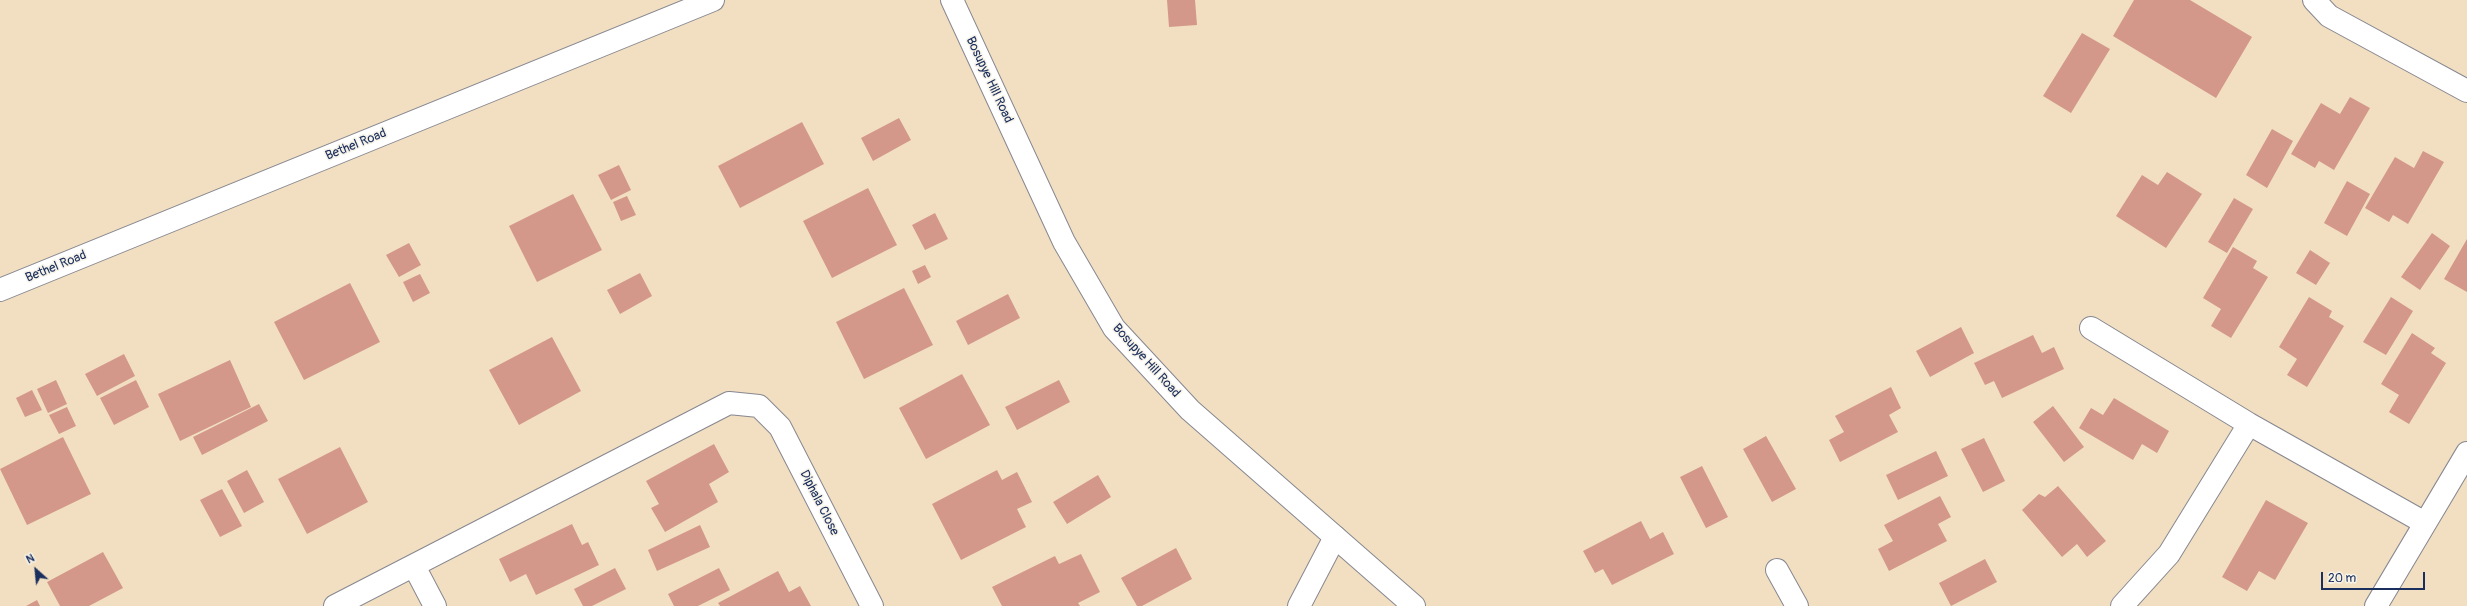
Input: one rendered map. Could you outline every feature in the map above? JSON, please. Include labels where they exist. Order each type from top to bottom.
[{"type":"street","name":"Bethel Road","points":[[0,290],[713,0]]},
{"type":"street","name":"Bosupye Hill Road","points":[[952,0],[1064,242],[1114,328],[1190,410],[1414,606]]},
{"type":"street","points":[[2314,0],[2329,16],[2467,91]]},
{"type":"street","points":[[2091,328],[2249,424],[2425,523]]},
{"type":"street","name":"Diphala Close","points":[[414,566],[729,403],[759,406],[780,427],[872,606]]},
{"type":"street","points":[[2122,606],[2169,554],[2249,424]]},
{"type":"street","points":[[2376,606],[2467,453]]},
{"type":"street","points":[[1299,606],[1335,537]]},
{"type":"street","points":[[335,606],[414,566],[435,606]]},
{"type":"street","points":[[1777,570],[1797,606]]},
{"type":"building","points":[[1167,0],[1195,0],[1197,25],[1169,27]]},
{"type":"building","points":[[2134,0],[2190,0],[2252,37],[2216,98],[2113,36]]},
{"type":"building","points":[[2082,33],[2110,49],[2071,113],[2043,96]]},
{"type":"building","points":[[2350,97],[2370,108],[2334,170],[2319,161],[2315,168],[2291,154],[2321,103],[2340,114]]},
{"type":"building","points":[[899,118],[911,140],[873,161],[861,138]]},
{"type":"building","points":[[802,122],[824,164],[740,208],[718,166]]},
{"type":"building","points":[[2272,129],[2293,141],[2267,188],[2246,175]]},
{"type":"building","points":[[2423,151],[2444,162],[2408,224],[2393,215],[2389,222],[2365,208],[2395,157],[2414,168]]},
{"type":"building","points":[[619,165],[631,190],[611,200],[598,175]]},
{"type":"building","points":[[2167,172],[2202,194],[2166,248],[2116,216],[2142,175],[2158,185]]},
{"type":"building","points":[[2347,181],[2370,194],[2347,236],[2324,223]]},
{"type":"building","points":[[868,188],[897,245],[832,278],[803,221]]},
{"type":"building","points":[[573,194],[602,250],[537,282],[509,226]]},
{"type":"building","points":[[627,196],[636,215],[621,221],[613,202]]},
{"type":"building","points":[[2234,198],[2253,209],[2227,253],[2208,242]]},
{"type":"building","points":[[935,213],[948,239],[925,250],[912,225]]},
{"type":"building","points":[[2432,233],[2450,246],[2420,290],[2401,277]]},
{"type":"building","points":[[2467,239],[2467,292],[2444,279]]},
{"type":"building","points":[[409,243],[421,265],[399,277],[386,255]]},
{"type":"building","points":[[2233,247],[2257,261],[2253,268],[2268,277],[2231,338],[2211,326],[2221,309],[2203,298]]},
{"type":"building","points":[[2310,250],[2330,263],[2316,285],[2296,273]]},
{"type":"building","points":[[925,265],[931,277],[918,284],[912,271]]},
{"type":"building","points":[[640,273],[652,296],[620,314],[607,290]]},
{"type":"building","points":[[420,274],[430,293],[413,302],[403,282]]},
{"type":"building","points":[[350,283],[380,342],[304,380],[274,322]]},
{"type":"building","points":[[904,288],[933,345],[864,379],[836,322]]},
{"type":"building","points":[[1008,294],[1020,318],[968,345],[956,321]]},
{"type":"building","points":[[2309,297],[2332,311],[2329,317],[2344,326],[2307,387],[2287,375],[2297,359],[2279,347]]},
{"type":"building","points":[[2391,297],[2413,311],[2386,355],[2363,342]]},
{"type":"building","points":[[1961,327],[1974,353],[1930,377],[1916,351]]},
{"type":"building","points":[[2412,333],[2435,348],[2431,353],[2446,363],[2409,424],[2389,412],[2399,395],[2381,384]]},
{"type":"building","points":[[2033,335],[2042,353],[2054,347],[2064,369],[2002,398],[1994,381],[1985,385],[1974,363]]},
{"type":"building","points":[[552,337],[581,391],[519,425],[489,370]]},
{"type":"building","points":[[124,354],[135,376],[97,396],[85,374]]},
{"type":"building","points":[[230,360],[251,407],[180,441],[158,394]]},
{"type":"building","points":[[962,374],[990,425],[926,459],[899,408]]},
{"type":"building","points":[[56,380],[67,404],[48,413],[37,389]]},
{"type":"building","points":[[136,380],[149,407],[114,425],[100,398]]},
{"type":"building","points":[[1059,380],[1070,402],[1017,430],[1005,407]]},
{"type":"building","points":[[1891,387],[1901,408],[1889,415],[1898,432],[1840,462],[1829,440],[1844,432],[1835,416]]},
{"type":"building","points":[[32,390],[42,410],[25,417],[16,398]]},
{"type":"building","points":[[2114,398],[2169,431],[2157,453],[2142,444],[2133,460],[2079,428],[2091,408],[2103,415]]},
{"type":"building","points":[[259,404],[268,421],[202,455],[193,437]]},
{"type":"building","points":[[2053,406],[2084,447],[2064,462],[2033,422]]},
{"type":"building","points":[[67,407],[76,426],[59,434],[49,415]]},
{"type":"building","points":[[1766,436],[1796,489],[1772,502],[1743,449]]},
{"type":"building","points":[[63,437],[91,494],[27,525],[0,469]]},
{"type":"building","points":[[1984,438],[2005,481],[1983,492],[1961,449]]},
{"type":"building","points":[[714,444],[729,472],[709,484],[718,502],[665,532],[651,508],[659,504],[646,481]]},
{"type":"building","points":[[340,447],[368,502],[307,534],[278,479]]},
{"type":"building","points":[[1936,451],[1948,476],[1898,500],[1886,475]]},
{"type":"building","points":[[1702,466],[1728,517],[1706,528],[1680,477]]},
{"type":"building","points":[[247,470],[264,502],[244,513],[227,481]]},
{"type":"building","points":[[997,470],[1002,480],[1017,472],[1032,502],[1017,509],[1026,527],[961,560],[932,504]]},
{"type":"building","points":[[1098,475],[1111,497],[1067,524],[1053,502]]},
{"type":"building","points":[[2058,486],[2106,541],[2087,557],[2077,544],[2062,557],[2022,510],[2039,494],[2045,497]]},
{"type":"building","points":[[222,489],[242,526],[220,537],[200,500]]},
{"type":"building","points":[[1940,496],[1951,517],[1938,524],[1947,541],[1889,571],[1878,549],[1893,541],[1884,525]]},
{"type":"building","points":[[2266,500],[2308,523],[2275,580],[2259,571],[2247,591],[2222,577]]},
{"type":"building","points":[[1641,521],[1650,539],[1663,532],[1674,554],[1612,585],[1603,569],[1595,573],[1583,551]]},
{"type":"building","points":[[572,524],[582,545],[588,542],[599,565],[536,595],[526,574],[510,582],[499,559]]},
{"type":"building","points":[[700,525],[710,547],[657,571],[648,550]]},
{"type":"building","points":[[1176,548],[1192,579],[1142,606],[1137,606],[1121,578]]},
{"type":"building","points":[[103,552],[123,588],[89,606],[60,606],[47,582]]},
{"type":"building","points":[[1081,554],[1100,592],[1078,603],[1080,606],[1002,606],[992,587],[1055,556],[1059,564]]},
{"type":"building","points":[[1985,559],[1997,582],[1951,606],[1939,583]]},
{"type":"building","points":[[615,568],[626,589],[592,606],[583,606],[574,589]]},
{"type":"building","points":[[719,568],[730,590],[698,606],[674,606],[668,594]]},
{"type":"building","points":[[778,571],[789,592],[800,586],[811,606],[720,606],[718,603]]},
{"type":"building","points":[[37,600],[40,606],[26,606]]}]
